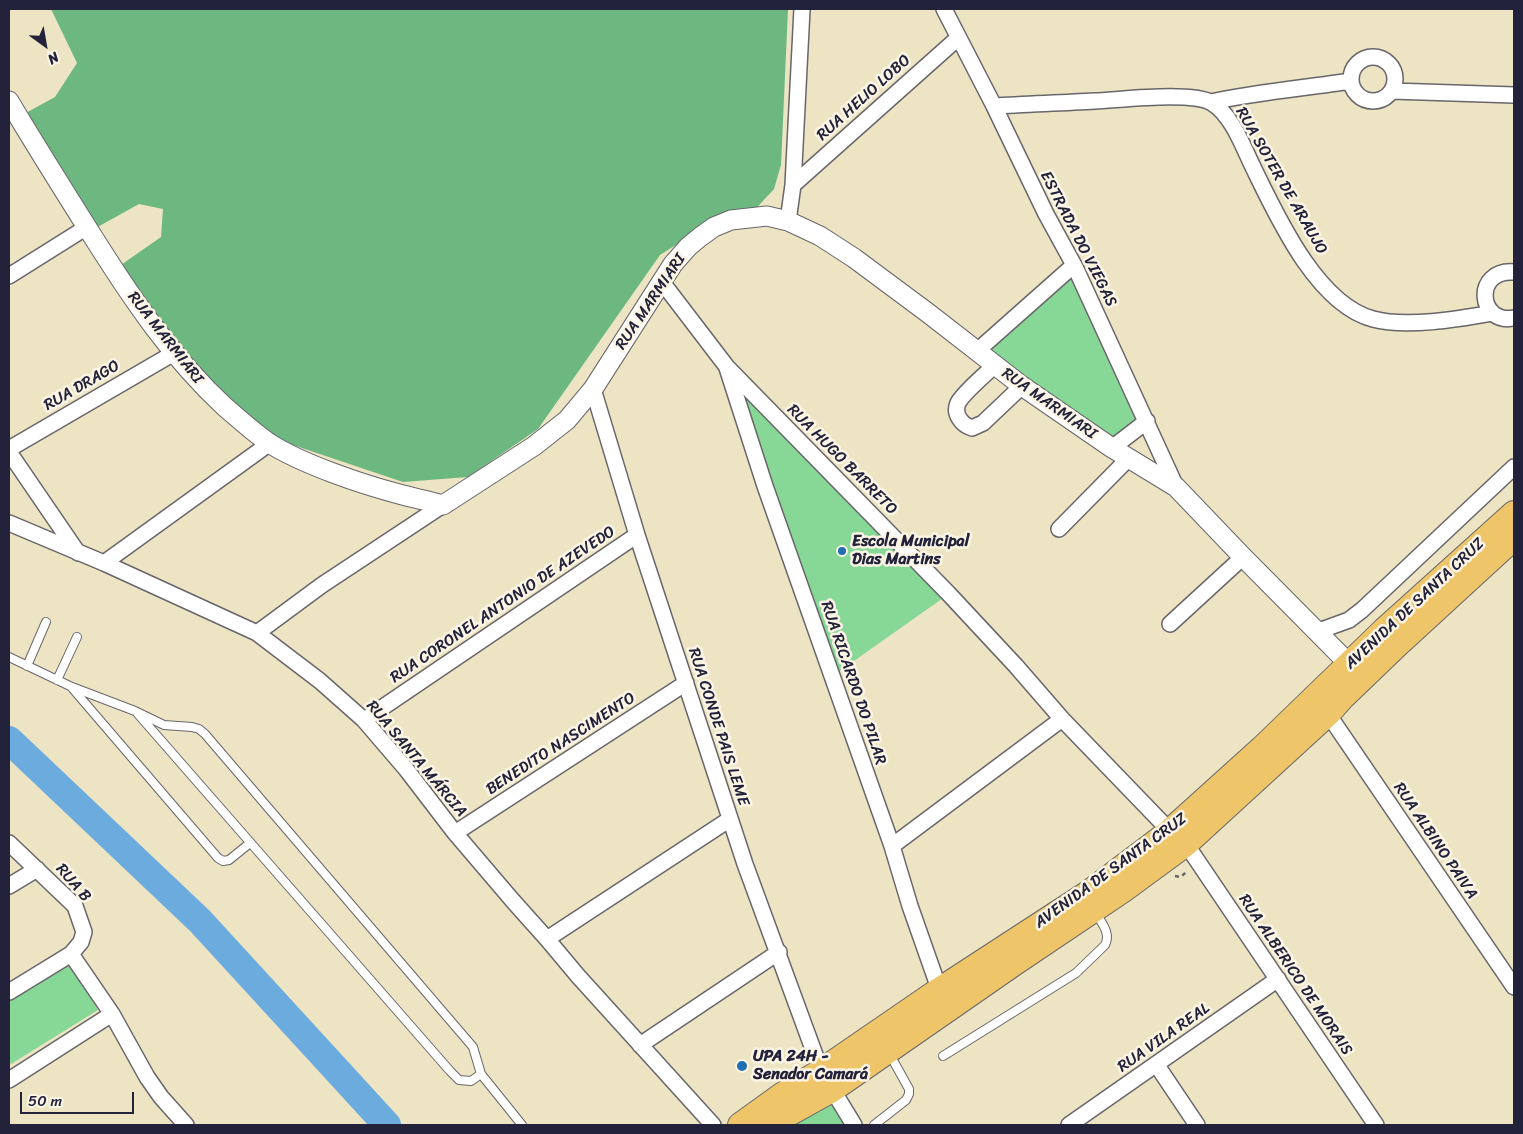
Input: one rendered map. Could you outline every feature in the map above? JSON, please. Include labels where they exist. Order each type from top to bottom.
[{"type":"main road","name":"AVENIDA DE SANTA CRUZ","points":[[740,1125],[783,1094],[826,1081],[887,1051],[943,1000],[1094,910],[1328,714],[1356,671],[1514,513]]},
{"type":"main road","name":"AVENIDA DE SANTA CRUZ","points":[[769,1125],[826,1081],[943,1000],[1088,892],[1178,838],[1262,748],[1514,538]]},
{"type":"street","points":[[788,221],[793,185],[802,9]]},
{"type":"street","name":"ESTRADA DO VIEGAS","points":[[944,9],[994,106],[1046,214],[1074,265],[1176,487]]},
{"type":"street","name":"RUA HELIO LOBO","points":[[793,185],[958,38]]},
{"type":"street","points":[[1374,57],[1383,59],[1390,65],[1394,73],[1395,82],[1392,91],[1386,97],[1377,101],[1368,101],[1360,97],[1354,90],[1351,81],[1352,72],[1357,64],[1365,59],[1374,57]]},
{"type":"street","points":[[1211,102],[1240,96],[1351,81]]},
{"type":"street","points":[[1392,91],[1514,95]]},
{"type":"street","name":"RUA SOTER DE ARAUJO","points":[[994,106],[1168,97],[1199,99],[1211,102],[1220,109],[1237,133],[1265,192],[1295,247],[1313,272],[1340,302],[1360,315],[1396,322],[1493,313],[1499,317],[1514,318]]},
{"type":"street","name":"RUA MARMIARI","points":[[9,101],[144,315],[174,353],[203,386],[247,427],[270,443],[299,458],[400,495],[425,499],[443,505],[549,435],[567,420],[593,389],[684,251],[714,227],[731,220],[767,216],[788,221],[820,236],[854,258],[1022,386],[1112,448],[1176,487],[1356,671]]},
{"type":"street","points":[[9,276],[87,227]]},
{"type":"street","points":[[977,350],[1074,265]]},
{"type":"street","points":[[1493,313],[1486,302],[1485,293],[1488,283],[1495,276],[1504,272],[1514,272]]},
{"type":"street","name":"RUA HUGO BARRETO","points":[[662,282],[727,367],[948,592],[1016,666],[1062,720],[1178,838]]},
{"type":"street","name":"RUA DRAGO","points":[[9,451],[174,353]]},
{"type":"street","points":[[995,365],[959,401],[957,412],[966,427],[972,428],[983,423],[1022,386]]},
{"type":"street","name":"RUA RICARDO DO PILAR","points":[[727,367],[768,495],[892,846],[910,906],[943,1000]]},
{"type":"street","name":"RUA CONDE PAIS LEME","points":[[593,389],[637,535],[730,819],[826,1081],[854,1125]]},
{"type":"street","points":[[1112,448],[1147,421]]},
{"type":"street","points":[[104,563],[270,443]]},
{"type":"street","points":[[9,451],[78,553]]},
{"type":"street","points":[[1059,529],[1129,458]]},
{"type":"street","points":[[1316,632],[1349,620],[1362,610],[1514,468]]},
{"type":"street","points":[[257,633],[322,585],[443,505]]},
{"type":"street","name":"RUA SANTA MÁRCIA","points":[[9,523],[104,563],[257,633],[320,681],[364,720],[406,769],[455,833],[578,976],[713,1125]]},
{"type":"street","name":"RUA CORONEL ANTONIO DE AZEVEDO","points":[[364,720],[637,535]]},
{"type":"street","points":[[1170,624],[1243,557]]},
{"type":"street","name":"BENEDITO NASCIMENTO","points":[[455,833],[686,684]]},
{"type":"street","name":"RUA ALBINO PAIVA","points":[[1328,714],[1514,987]]},
{"type":"street","points":[[892,846],[1062,720]]},
{"type":"street","points":[[547,939],[730,819]]},
{"type":"street","name":"RUA ALBERICO DE MORAIS","points":[[1178,838],[1278,979],[1376,1125]]},
{"type":"street","name":"RUA B","points":[[9,843],[74,906],[84,932],[81,942],[71,954]]},
{"type":"street","points":[[9,886],[37,869]]},
{"type":"street","points":[[640,1045],[779,952]]},
{"type":"street","points":[[9,992],[71,954],[112,1014],[146,1077],[186,1125]]},
{"type":"street","name":"RUA VILA REAL","points":[[1069,1125],[1278,979]]},
{"type":"street","points":[[9,1080],[112,1014]]},
{"type":"street","points":[[1156,1064],[1197,1125]]},
{"type":"lane","points":[[27,666],[46,622]]},
{"type":"lane","points":[[57,680],[78,637]]},
{"type":"lane","points":[[9,657],[72,687],[135,711],[164,725],[192,727],[199,729],[205,734],[473,1047],[481,1074],[522,1125]]},
{"type":"lane","points":[[72,687],[218,858],[223,861],[229,860],[250,843]]},
{"type":"lane","points":[[135,711],[450,1071],[459,1080],[471,1081],[481,1074]]},
{"type":"lane","points":[[943,1056],[1076,972],[1104,945],[1108,934],[1094,910]]},
{"type":"lane","points":[[874,1125],[906,1100],[909,1094],[909,1089],[887,1051]]},
{"type":"green space","points":[[51,9],[788,9],[781,165],[774,189],[751,214],[704,227],[660,255],[538,429],[468,477],[403,482],[281,441],[207,383],[118,267],[161,237],[163,209],[139,204],[94,229],[24,114],[55,97],[77,63]]},
{"type":"green space","points":[[1070,273],[1141,420],[1114,443],[983,353]]},
{"type":"green space","points":[[734,378],[946,596],[834,675]]},
{"type":"green space","points":[[69,962],[98,1010],[11,1064],[9,1061],[9,1000]]},
{"type":"green space","points":[[831,1092],[852,1125],[781,1125]]},
{"type":"waterway","points":[[9,740],[200,921],[387,1125]]},
{"type":"place","name":"Escola Municipal Dias Martins","points":[[842,551]]},
{"type":"place","name":"UPA 24H - Senador Camará","points":[[742,1066]]}]
